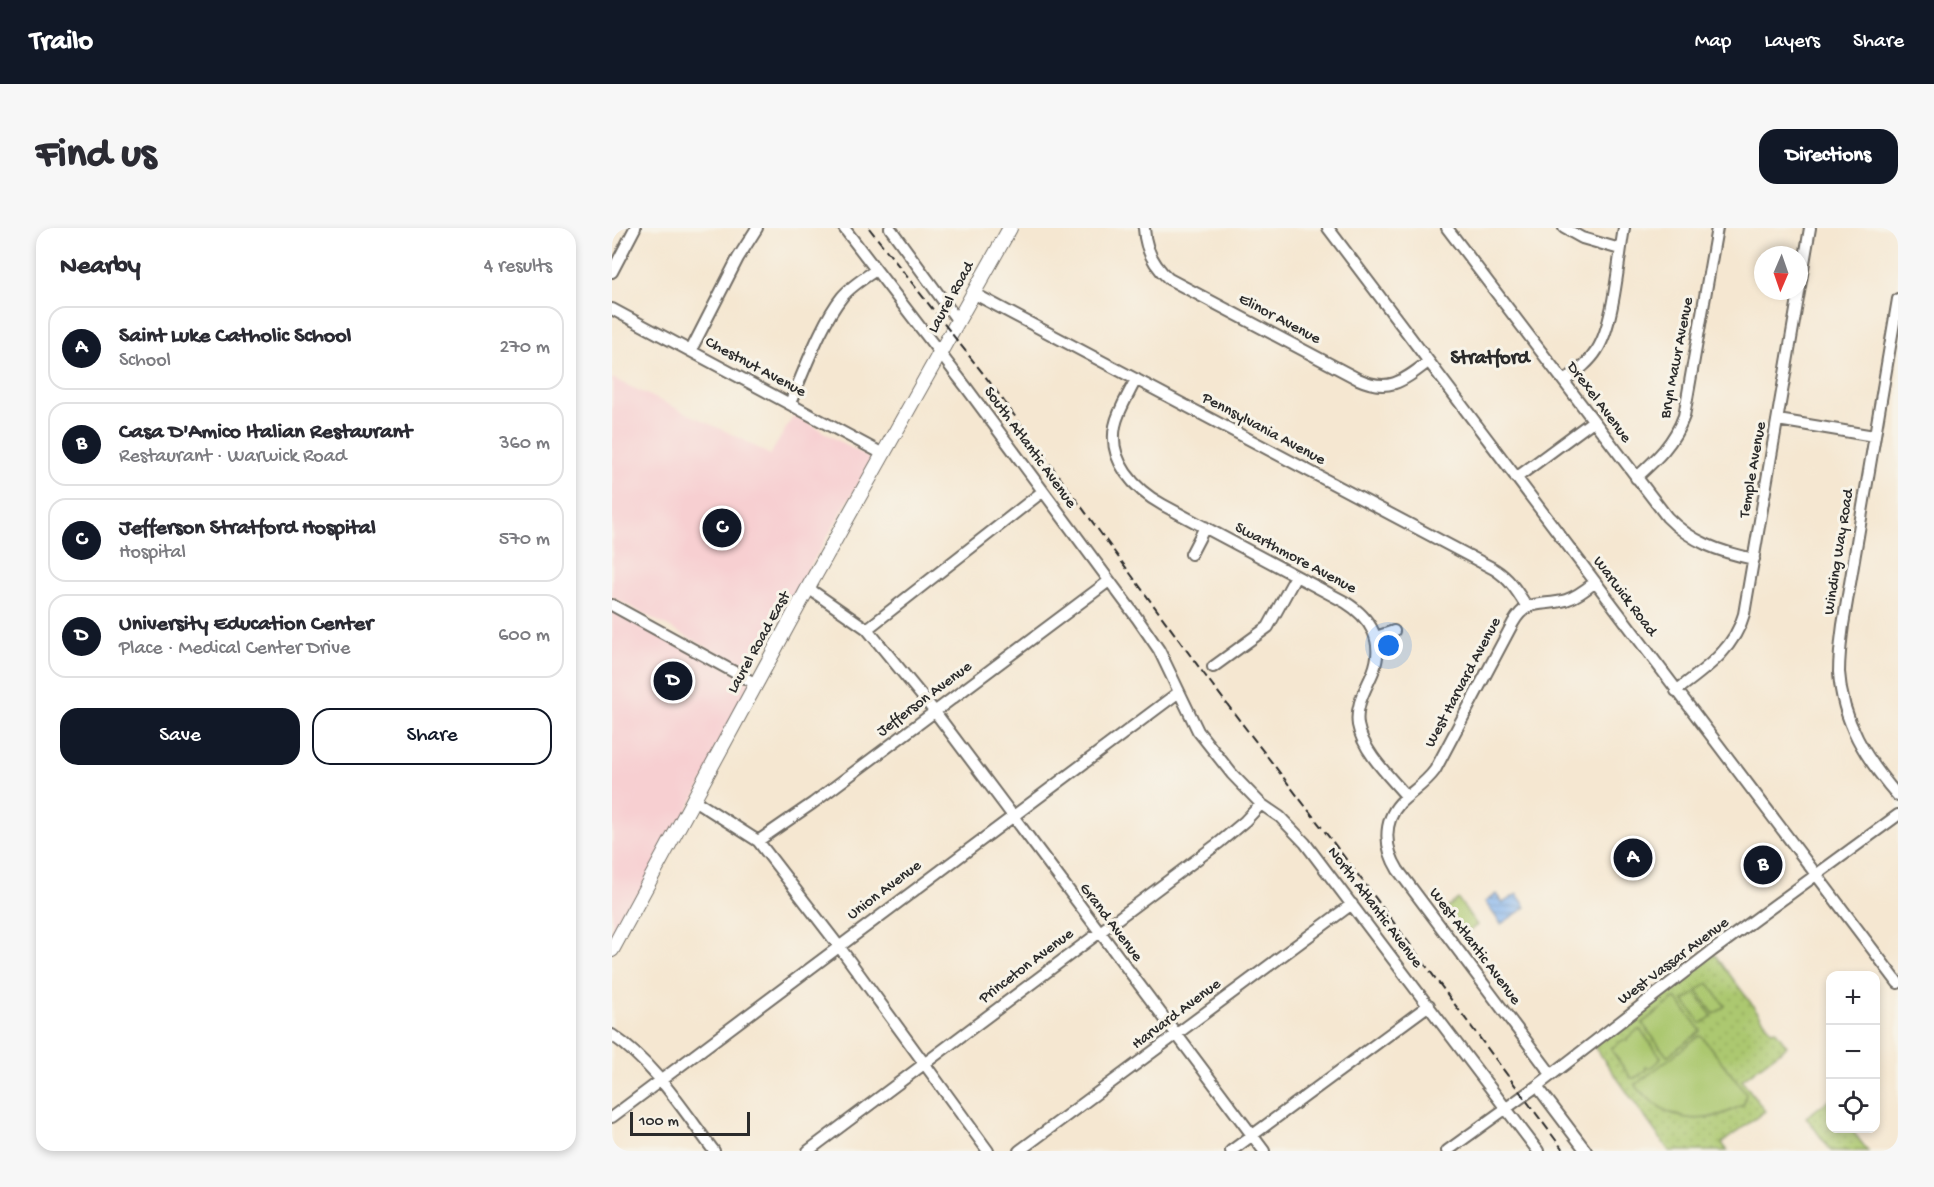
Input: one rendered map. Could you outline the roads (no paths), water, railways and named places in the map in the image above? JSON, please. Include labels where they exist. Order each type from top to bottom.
[{"type":"main road","name":"Laurel Road","points":[[940,353],[1010,228]]},
{"type":"main road","name":"Laurel Road East","points":[[612,950],[808,588],[940,353]]},
{"type":"street","points":[[612,272],[634,228]]},
{"type":"street","points":[[691,350],[738,258],[757,228]]},
{"type":"street","name":"South Atlantic Avenue","points":[[844,228],[940,353],[1159,650],[1179,692]]},
{"type":"street","points":[[891,228],[958,321]]},
{"type":"street","name":"Elinor Avenue","points":[[1144,228],[1147,248],[1153,260],[1169,279],[1358,379],[1374,385],[1394,384],[1428,363]]},
{"type":"street","name":"Warwick Road","points":[[1328,228],[1898,983]]},
{"type":"street","name":"Drexel Avenue","points":[[1447,228],[1659,508],[1682,531],[1697,541],[1720,551],[1754,559]]},
{"type":"street","points":[[1564,228],[1582,238],[1620,249]]},
{"type":"street","points":[[1564,381],[1592,358],[1604,337],[1624,228]]},
{"type":"street","name":"Bryn Mawr Avenue","points":[[1636,478],[1667,448],[1684,416],[1717,228]]},
{"type":"street","name":"Temple Avenue","points":[[1676,691],[1716,660],[1735,636],[1744,614],[1810,228]]},
{"type":"street","points":[[790,403],[821,335],[842,297],[856,283],[876,270]]},
{"type":"street","name":"Pennsylvania Avenue","points":[[974,293],[1499,573],[1514,586],[1527,607]]},
{"type":"street","name":"Winding Way Road","points":[[1898,299],[1843,625],[1839,674],[1845,709],[1859,742],[1873,767],[1898,796]]},
{"type":"street","name":"Chestnut Avenue","points":[[612,309],[883,454]]},
{"type":"street","name":"Swarthmore Avenue","points":[[1136,379],[1114,427],[1114,448],[1130,478],[1144,493],[1360,612],[1370,623],[1376,637]]},
{"type":"street","points":[[1778,420],[1874,436]]},
{"type":"street","points":[[1516,478],[1593,421]]},
{"type":"street","points":[[867,628],[1042,492]]},
{"type":"street","points":[[1191,554],[1205,527]]},
{"type":"street","points":[[1214,667],[1268,627],[1296,576]]},
{"type":"street","name":"Jefferson Avenue","points":[[758,841],[813,803],[1109,581]]},
{"type":"street","points":[[1527,607],[1537,603],[1569,599],[1594,583]]},
{"type":"street","name":"Grand Avenue","points":[[808,588],[867,628],[934,712],[1264,1151]]},
{"type":"street","points":[[612,605],[756,684]]},
{"type":"street","name":"West Harvard Avenue","points":[[1387,831],[1393,814],[1435,770],[1515,620],[1527,607]]},
{"type":"street","points":[[1394,632],[1376,637],[1377,657],[1359,705],[1359,728],[1369,750],[1407,798]]},
{"type":"street","name":"North Atlantic Avenue","points":[[1179,692],[1198,731],[1232,774],[1261,804],[1280,817],[1305,843],[1538,1151]]},
{"type":"street","name":"Union Avenue","points":[[612,1117],[838,945],[1179,692]]},
{"type":"street","points":[[693,800],[758,841],[838,945],[988,1151]]},
{"type":"street","name":"Princeton Avenue","points":[[807,1151],[1220,842],[1261,804]]},
{"type":"street","name":"West Vassar Avenue","points":[[1447,1151],[1537,1086],[1712,951],[1898,815]]},
{"type":"street","name":"West Atlantic Avenue","points":[[1387,831],[1389,853],[1398,870],[1551,1074]]},
{"type":"street","name":"Harvard Avenue","points":[[1019,1151],[1352,904]]},
{"type":"street","points":[[1231,1151],[1429,1005]]},
{"type":"street","points":[[612,1035],[627,1045],[661,1080],[714,1151]]},
{"type":"street","points":[[1537,1086],[1587,1151]]},
{"type":"water","points":[[1496,894],[1503,903],[1517,894],[1526,907],[1501,924],[1485,902]]},
{"type":"railway","points":[[869,228],[992,385],[1204,674],[1365,884],[1564,1151]]},
{"type":"place","name":"Jefferson Stratford Hospital","points":[[722,528]]},
{"type":"place","name":"University Education Center","points":[[673,681]]},
{"type":"place","name":"Saint Luke Catholic School","points":[[1633,858]]},
{"type":"place","name":"Casa D'Amico Italian Restaurant","points":[[1763,865]]},
{"type":"district","name":"Stratford","points":[[1490,359]]}]
